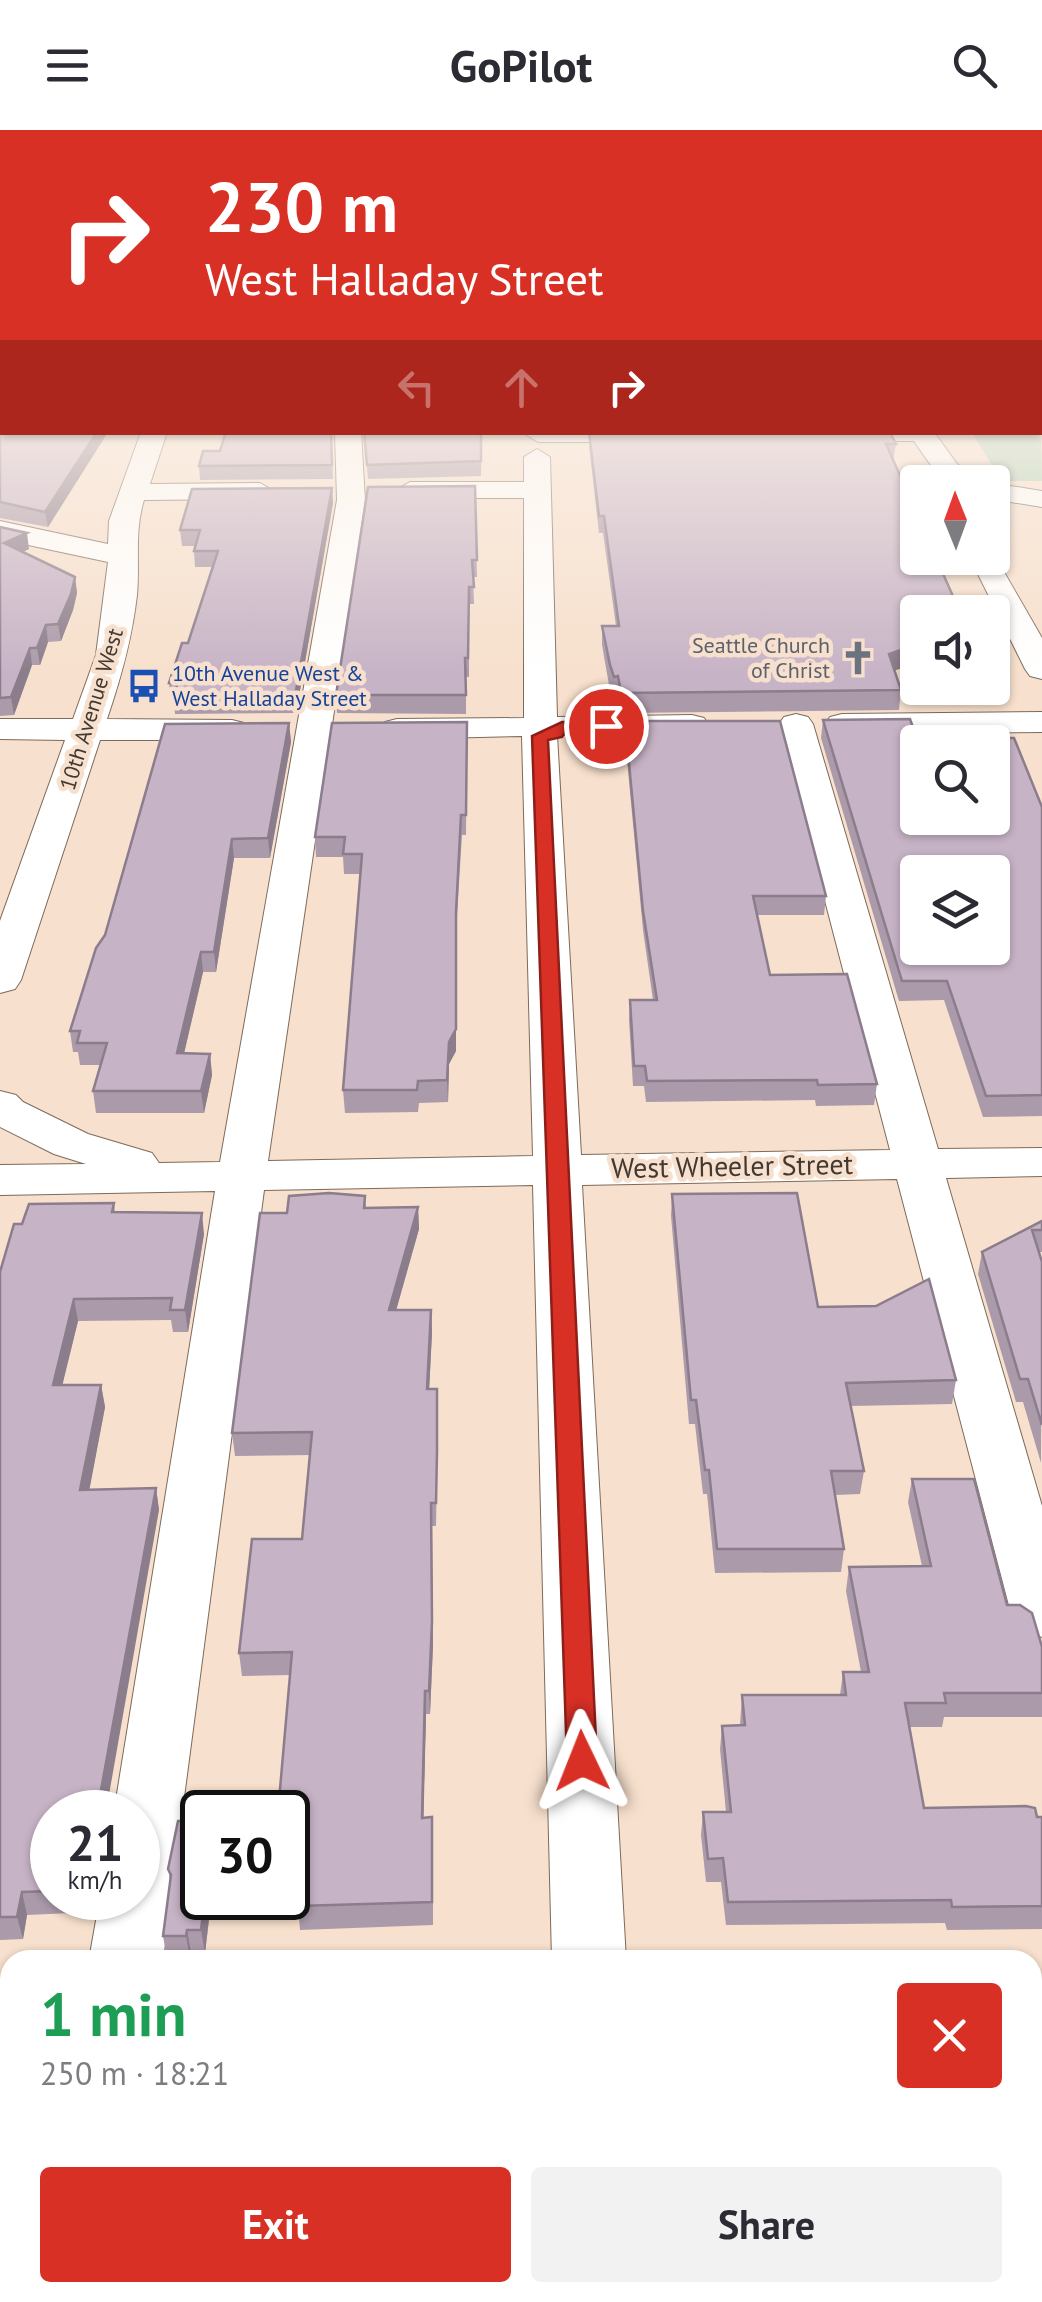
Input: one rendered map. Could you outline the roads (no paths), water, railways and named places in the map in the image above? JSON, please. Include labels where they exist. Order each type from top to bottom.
[{"type":"street","name":"10th Avenue West","points":[[0,980],[112,655],[122,591],[123,520],[140,470]]},
{"type":"street","points":[[151,1790],[242,1174],[314,729],[346,470]]},
{"type":"street","points":[[536,470],[540,727],[589,1950]]},
{"type":"street","points":[[132,492],[535,490]]},
{"type":"street","points":[[1010,494],[1042,500]]},
{"type":"street","points":[[0,530],[42,542],[120,555]]},
{"type":"street","points":[[994,575],[1042,669]]},
{"type":"street","points":[[1042,722],[777,724],[918,1162],[1042,1613]]},
{"type":"street","points":[[0,730],[720,725]]},
{"type":"street","name":"West Wheeler Street","points":[[0,1105],[6,1112],[71,1144],[183,1177]]},
{"type":"street","name":"West Wheeler Street","points":[[0,1180],[1042,1162]]},
{"type":"street","points":[[127,1950],[132,1920]]},
{"type":"place","name":"Seattle Church of Christ","points":[[858,658]]},
{"type":"place","name":"10th Avenue West & West Halladay Street","points":[[144,686]]}]
